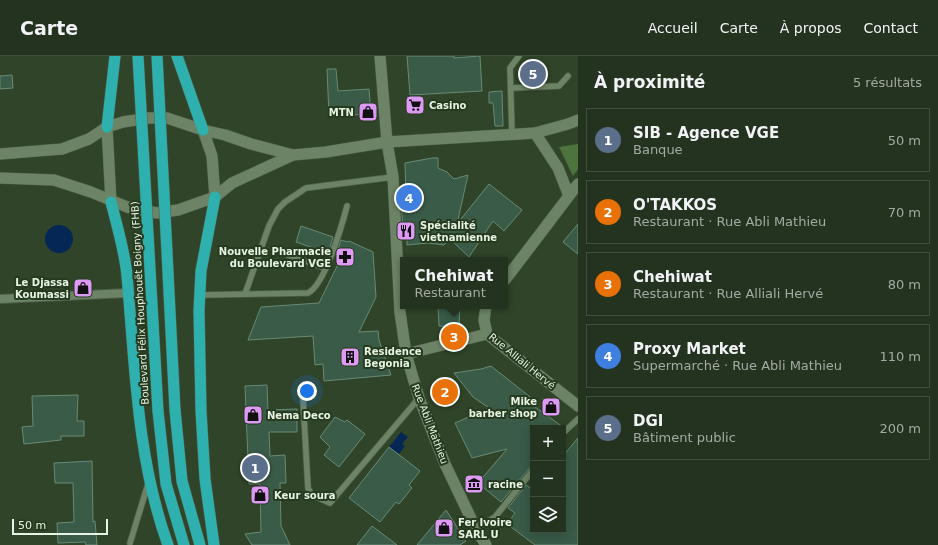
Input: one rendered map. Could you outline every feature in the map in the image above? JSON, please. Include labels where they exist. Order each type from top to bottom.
[{"type":"highway","points":[[107,127],[115,56]]},
{"type":"highway","name":"Boulevard Félix Houphouët Boigny (FHB)","points":[[138,56],[158,411],[166,484],[184,545]]},
{"type":"highway","points":[[157,56],[175,410],[182,482],[200,545]]},
{"type":"highway","points":[[177,56],[203,130]]},
{"type":"highway","points":[[214,545],[205,479],[201,411],[199,295],[201,271],[215,197]]},
{"type":"highway","points":[[111,202],[127,275],[137,391],[150,478],[158,519],[168,545]]},
{"type":"street","name":"Rue Abli Mathieu","points":[[380,56],[387,142],[393,177],[400,312],[406,354],[419,398],[445,464],[476,529],[486,545]]},
{"type":"street","points":[[0,154],[62,149],[89,139],[107,127],[135,119],[167,118],[203,130],[293,155]]},
{"type":"street","points":[[0,178],[54,180],[92,192],[111,202],[136,210],[157,213],[178,210],[215,197],[232,183],[293,155],[326,152],[387,142],[535,133],[578,120]]},
{"type":"street","points":[[107,127],[111,202]]},
{"type":"street","points":[[203,130],[212,156],[215,197]]},
{"type":"street","points":[[535,133],[558,168],[569,196]]},
{"type":"street","points":[[508,276],[578,184]]},
{"type":"street","points":[[0,299],[128,293]]},
{"type":"street","name":"Rue Alliali Hervé","points":[[486,309],[484,320],[487,334],[578,406]]},
{"type":"street","points":[[406,354],[487,334]]},
{"type":"lane","points":[[512,134],[510,68],[519,56]]},
{"type":"lane","points":[[511,88],[559,86],[568,76]]},
{"type":"lane","points":[[245,294],[269,226],[278,209],[285,202],[306,188],[393,177]]},
{"type":"lane","points":[[199,295],[308,293],[317,287],[340,232],[347,206]]},
{"type":"lane","points":[[288,255],[325,268]]},
{"type":"lane","points":[[303,399],[308,488],[312,494],[330,503],[419,398]]},
{"type":"lane","points":[[566,430],[578,419]]},
{"type":"lane","points":[[476,529],[495,517],[530,474]]},
{"type":"lane","points":[[130,543],[150,478]]},
{"type":"green space","points":[[578,144],[578,169],[573,176],[559,147]]},
{"type":"water","points":[[59,225],[69,229],[73,239],[69,249],[59,253],[49,249],[45,239],[49,229]]},
{"type":"water","points":[[401,432],[408,437],[402,444],[405,446],[399,454],[389,447]]},
{"type":"building","points":[[407,56],[454,56],[454,58],[480,56],[482,91],[410,95]]},
{"type":"building","points":[[327,69],[336,69],[338,91],[369,89],[371,114],[329,116]]},
{"type":"building","points":[[12,75],[13,88],[0,89],[0,76]]},
{"type":"building","points":[[502,91],[503,126],[495,126],[493,103],[489,103],[489,92]]},
{"type":"building","points":[[438,158],[438,168],[447,172],[454,179],[468,175],[457,224],[489,184],[522,210],[504,231],[493,221],[469,257],[450,239],[444,245],[428,243],[407,245],[407,235],[403,233],[401,195],[406,196],[405,163]]},
{"type":"building","points":[[578,224],[578,254],[563,242]]},
{"type":"building","points":[[301,226],[333,237],[328,253],[296,242]]},
{"type":"building","points":[[341,240],[349,241],[373,252],[376,297],[359,332],[378,331],[379,340],[391,375],[324,381],[323,364],[315,365],[313,336],[248,340],[261,307],[319,303],[341,258],[336,256]]},
{"type":"building","points":[[438,309],[460,309],[459,327],[439,326]]},
{"type":"building","points":[[491,366],[534,400],[531,404],[560,425],[530,425],[530,468],[501,502],[478,483],[507,449],[472,458],[455,423],[489,408],[473,397],[454,373]]},
{"type":"building","points":[[267,385],[268,410],[297,409],[297,432],[269,432],[270,456],[285,455],[286,483],[280,483],[281,526],[290,545],[252,545],[245,534],[261,532],[260,484],[249,484],[245,386]]},
{"type":"building","points":[[78,395],[77,421],[84,421],[84,436],[61,436],[61,440],[24,444],[22,427],[33,426],[32,396]]},
{"type":"building","points":[[335,417],[345,422],[347,420],[365,434],[339,467],[324,455],[330,447],[320,437]]},
{"type":"building","points":[[578,438],[578,545],[535,545],[507,524],[515,513],[508,508],[526,485],[530,488],[530,533],[566,533],[566,452]]},
{"type":"building","points":[[389,447],[420,471],[409,485],[412,488],[399,504],[396,502],[380,522],[349,498]]},
{"type":"building","points":[[92,461],[93,522],[95,521],[97,545],[86,545],[85,542],[58,543],[57,523],[74,522],[73,483],[55,483],[54,463]]},
{"type":"building","name":"Fer Ivoire SARL U","points":[[446,510],[466,541],[460,545],[417,545]]},
{"type":"building","points":[[372,526],[397,545],[357,545]]},
{"type":"place","name":"DGI","points":[[533,74]]},
{"type":"place","name":"Casino","points":[[415,105]]},
{"type":"place","name":"MTN","points":[[368,112]]},
{"type":"place","name":"Proxy Market","points":[[409,198]]},
{"type":"place","name":"Spécialité vietnamienne","points":[[406,231]]},
{"type":"place","name":"Nouvelle Pharmacie du Boulevard VGE","points":[[345,257]]},
{"type":"place","name":"Le Djassa Koumassi","points":[[83,288]]},
{"type":"place","name":"Chehiwat","points":[[454,337]]},
{"type":"place","name":"Residence Begonia","points":[[350,357]]},
{"type":"place","name":"O'TAKKOS","points":[[445,392]]},
{"type":"place","name":"Mike barber shop","points":[[551,407]]},
{"type":"place","name":"Nema Deco","points":[[253,415]]},
{"type":"place","name":"SIB - Agence VGE","points":[[255,468]]},
{"type":"place","name":"racine","points":[[474,484]]},
{"type":"place","name":"Keur soura","points":[[260,495]]},
{"type":"place","name":"Fer Ivoire SARL U","points":[[444,528]]}]
